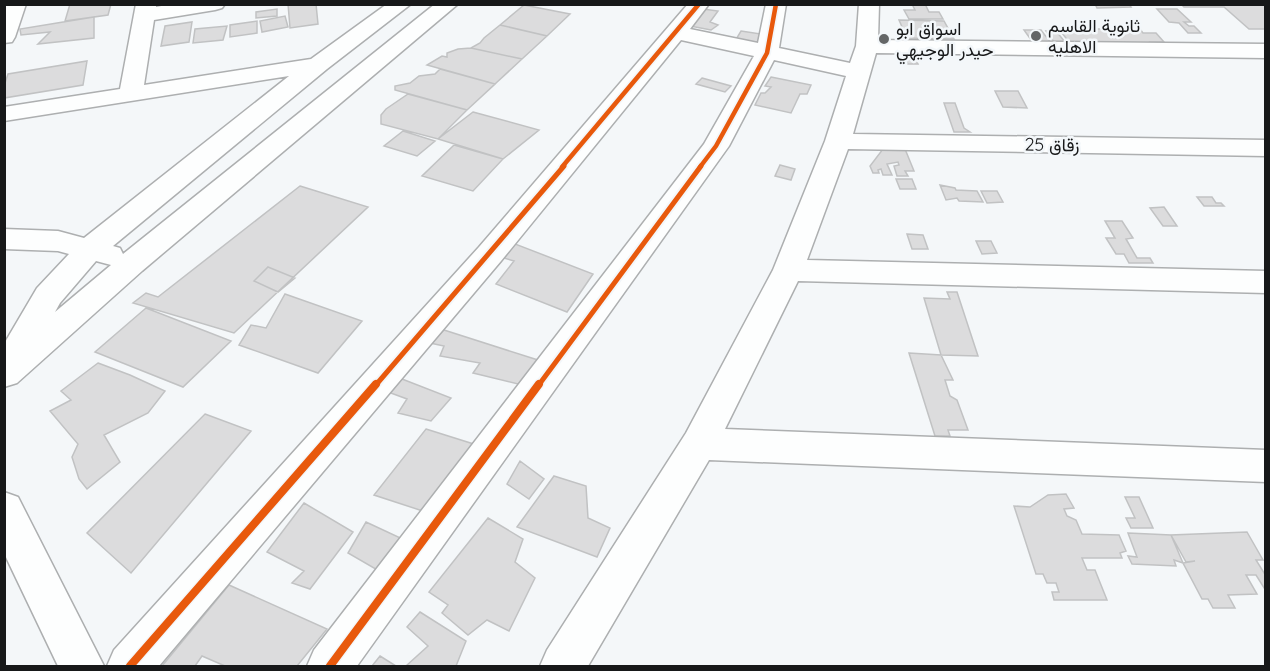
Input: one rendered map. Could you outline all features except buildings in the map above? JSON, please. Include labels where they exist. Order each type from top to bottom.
[{"type":"street","points":[[4,37],[16,4]]},
{"type":"street","points":[[131,93],[145,10],[215,4]]},
{"type":"street","points":[[5,375],[48,296],[91,248],[319,64],[401,4]]},
{"type":"street","points":[[5,375],[131,264],[448,4]]},
{"type":"street","points":[[130,666],[490,254],[699,4]]},
{"type":"street","points":[[330,666],[716,146],[768,53],[776,4]]},
{"type":"street","points":[[563,666],[699,444],[788,270],[838,141],[863,59],[869,4]]},
{"type":"street","points":[[676,32],[768,53],[863,59],[1266,51]]},
{"type":"street","points":[[4,114],[319,64]]},
{"type":"street","name":"زقاق 25","points":[[838,141],[1266,148]]},
{"type":"street","points":[[4,239],[58,241],[91,248],[131,264]]},
{"type":"street","points":[[788,270],[1266,282]]},
{"type":"street","points":[[699,444],[1266,466]]},
{"type":"street","points":[[4,509],[81,666]]},
{"type":"cycle path","points":[[130,666],[490,254],[699,4]]},
{"type":"cycle path","points":[[330,666],[716,146],[767,53],[776,4]]},
{"type":"place","name":"ثانوية القاسم الاهليه","points":[[1036,36]]},
{"type":"place","name":"اسواق ابو حيدر الوجيهي","points":[[884,39]]}]
